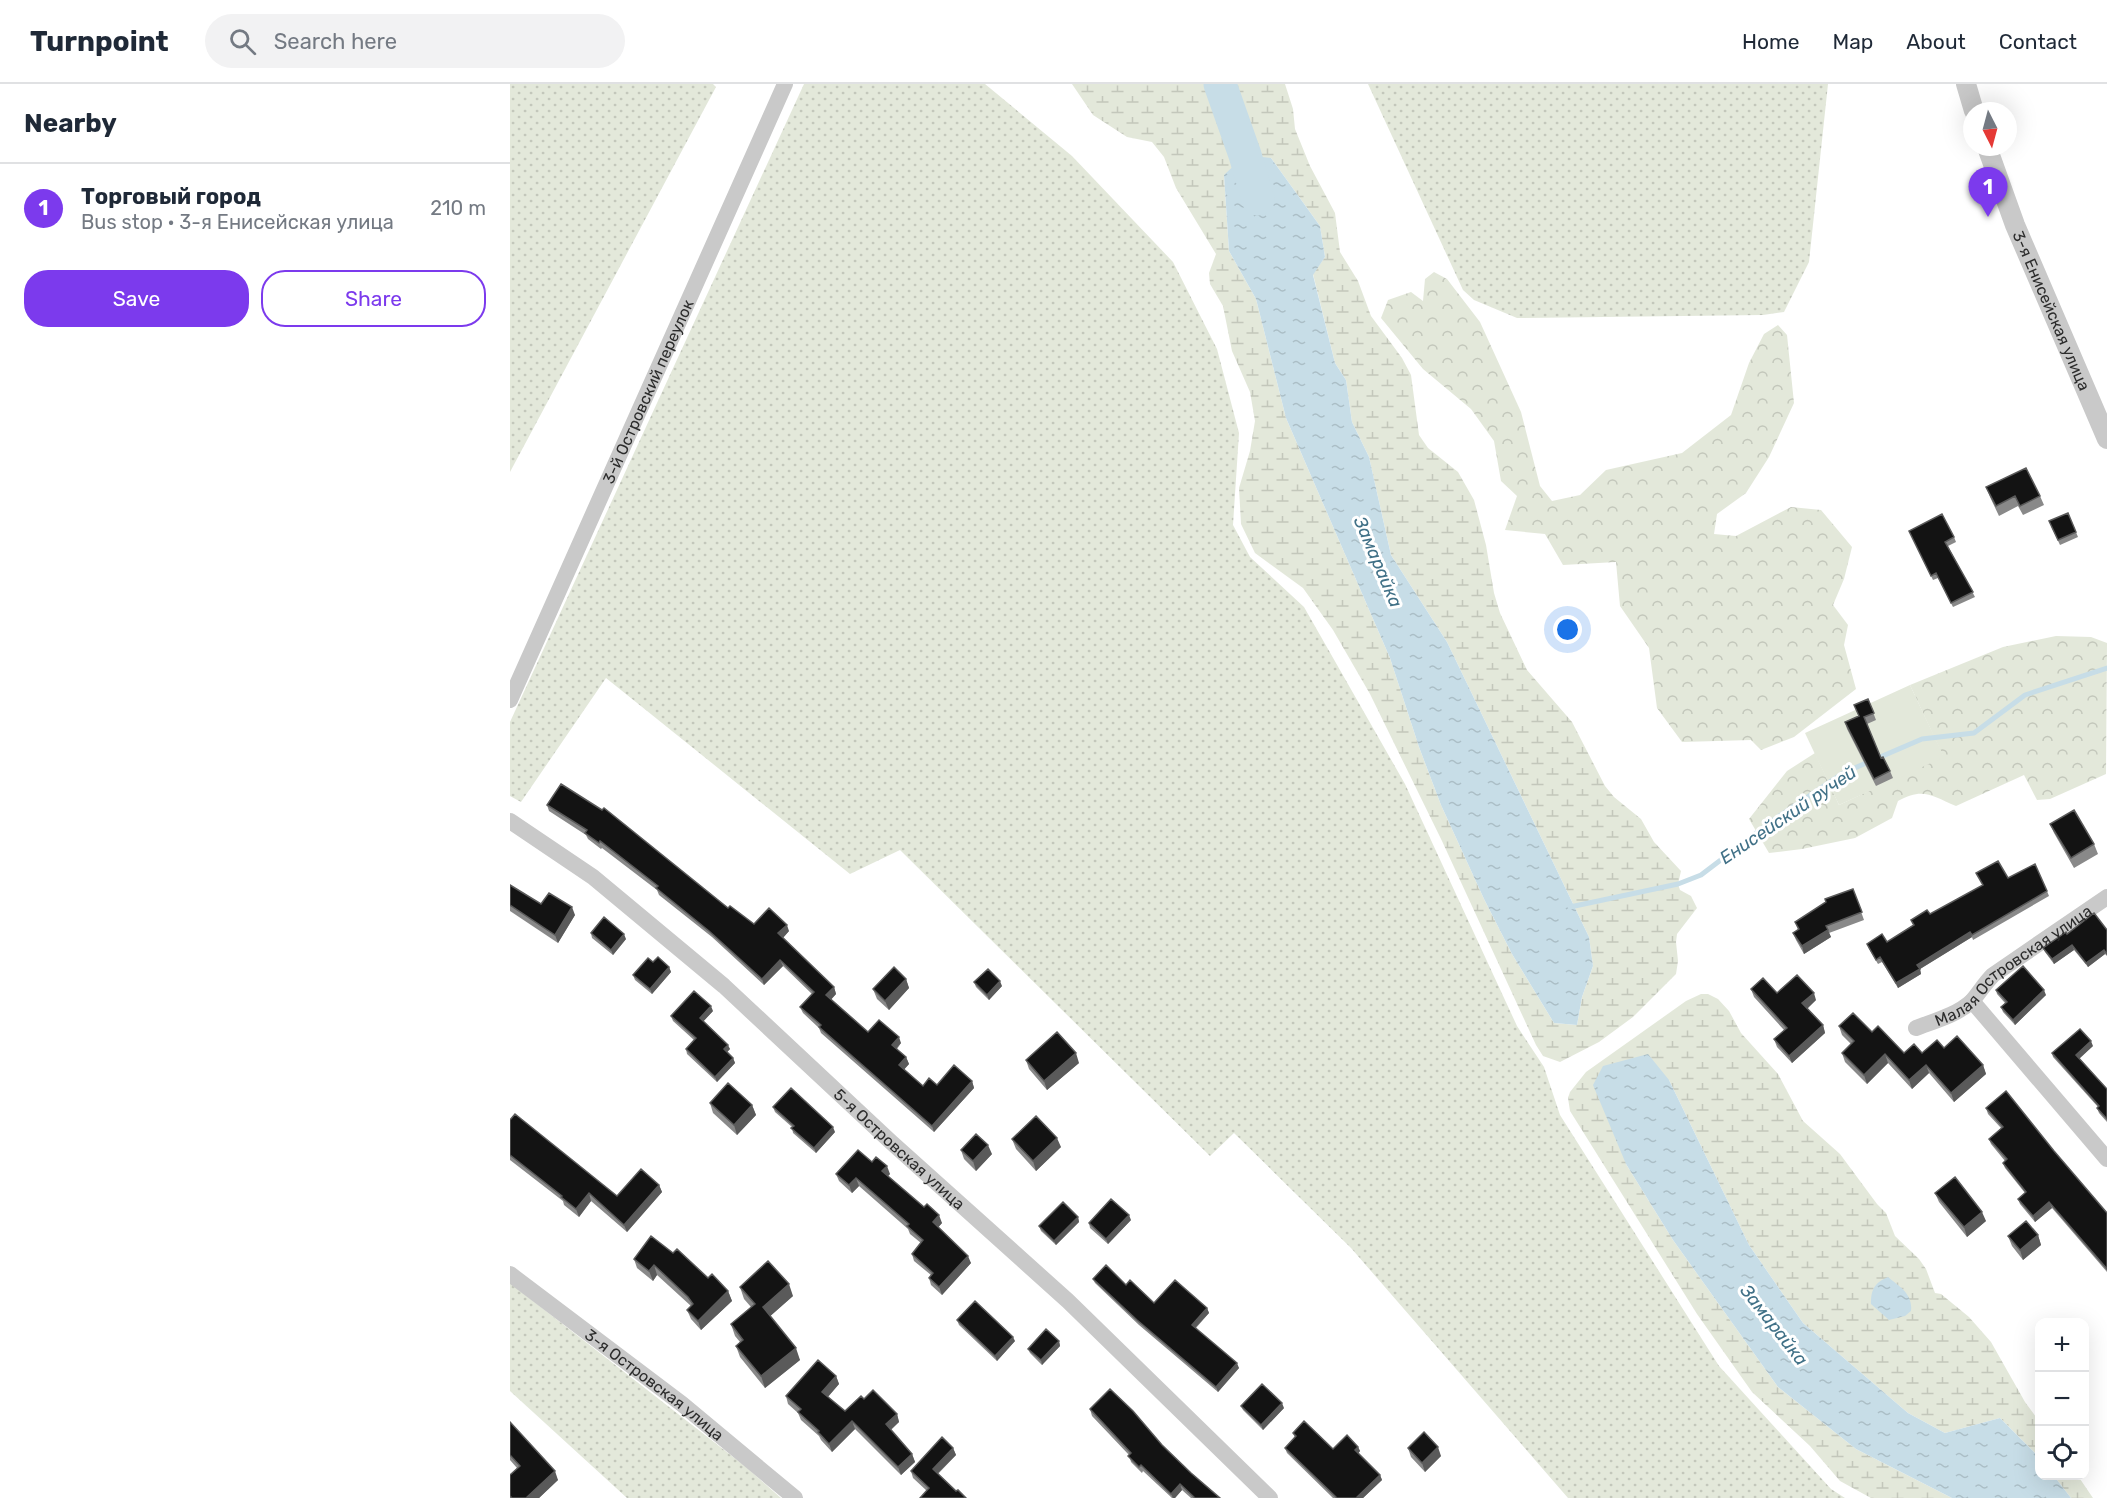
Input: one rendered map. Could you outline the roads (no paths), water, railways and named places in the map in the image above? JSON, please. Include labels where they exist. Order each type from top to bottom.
[{"type":"street","name":"3-й Островский переулок","points":[[510,700],[785,84]]},
{"type":"street","points":[[1965,84],[1971,102]]},
{"type":"street","name":"3-я Енисейская улица","points":[[1990,156],[2015,225],[2107,439]]},
{"type":"street","name":"5-я Островская улица","points":[[510,821],[593,877],[724,986],[891,1142],[1068,1301],[1270,1498]]},
{"type":"street","name":"Малая Островская улица","points":[[1916,1028],[1956,1012],[1972,1000],[1983,984],[1993,975],[2107,897]]},
{"type":"street","points":[[1972,1000],[2107,1159]]},
{"type":"street","name":"3-я Островская улица","points":[[510,1274],[682,1404],[795,1498]]},
{"type":"water","points":[[1245,155],[1271,158],[1320,226],[1325,257],[1313,275],[1335,363],[1346,380],[1352,422],[1369,457],[1391,555],[1447,642],[1589,937],[1593,966],[1582,997],[1577,1025],[1554,1023],[1512,954],[1484,899],[1441,805],[1390,658],[1286,418],[1256,299],[1229,251],[1224,175]]},
{"type":"water","points":[[1648,1054],[1669,1080],[1749,1245],[1803,1323],[1908,1413],[1945,1433],[2000,1418],[2035,1453],[2035,1480],[2057,1480],[2071,1498],[1952,1498],[1856,1449],[1778,1387],[1673,1240],[1626,1164],[1593,1085],[1603,1066]]},
{"type":"water","points":[[1888,1277],[1905,1291],[1911,1305],[1911,1311],[1905,1316],[1889,1320],[1871,1304],[1874,1288]]},
{"type":"waterway","name":"Замарайка","points":[[1220,84],[1258,199]]},
{"type":"waterway","name":"Енисейский ручей","points":[[1570,907],[1678,884],[1701,875],[1772,821],[1843,773],[1922,739],[1974,733],[2025,695],[2107,668]]},
{"type":"place","name":"Торговый город","points":[[1988,217]]}]
